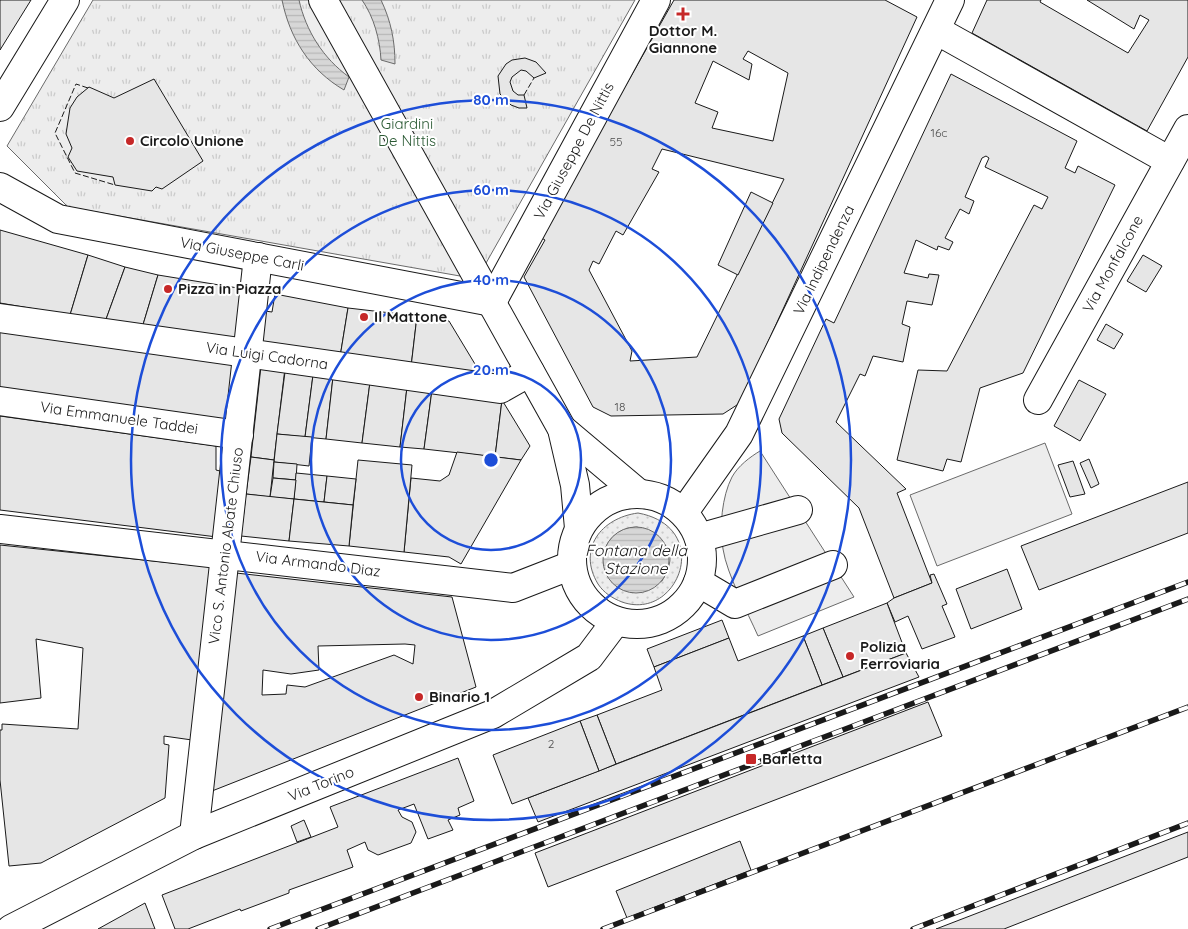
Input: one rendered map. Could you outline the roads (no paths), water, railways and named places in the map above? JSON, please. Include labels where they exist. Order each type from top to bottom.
[{"type":"street","points":[[0,107],[65,0]]},
{"type":"street","points":[[323,0],[562,429],[576,485],[579,528]]},
{"type":"street","name":"Via Giuseppe De Nittis","points":[[492,302],[656,0]]},
{"type":"street","points":[[940,10],[1170,161]]},
{"type":"street","name":"Via Indipendenza","points":[[684,512],[739,434],[940,10]]},
{"type":"street","name":"Via Monfalcone","points":[[1038,400],[1188,129]]},
{"type":"street","name":"Via Giuseppe Carli","points":[[0,187],[58,219],[492,302]]},
{"type":"street","name":"Vico S. Antonio Abate Chiuso","points":[[194,835],[258,257]]},
{"type":"street","name":"Via Luigi Cadorna","points":[[0,318],[500,389],[530,372]]},
{"type":"street","name":"Via Emmanuele Taddei","points":[[0,401],[239,435]]},
{"type":"street","points":[[562,429],[638,493]]},
{"type":"street","points":[[638,493],[655,496],[670,502],[684,512],[700,538],[703,560],[698,582],[689,599],[668,616],[656,622],[636,624],[616,621],[600,612],[586,600],[576,583],[572,565],[573,546],[579,528],[594,509],[615,497],[638,493]]},
{"type":"street","points":[[700,538],[798,510]]},
{"type":"street","name":"Via Armando Diaz","points":[[0,528],[513,588],[572,565]]},
{"type":"street","points":[[698,582],[735,604],[833,565]]},
{"type":"street","name":"Via Torino","points":[[10,929],[194,835],[493,714],[589,657],[616,621]]},
{"type":"water","points":[[282,0],[299,0],[306,22],[317,43],[331,61],[349,77],[344,90],[321,73],[303,52],[290,28]]},
{"type":"water","points":[[362,0],[381,0],[392,31],[395,64],[381,60],[376,29]]},
{"type":"water","name":"Fontana della Stazione","points":[[636,527],[649,529],[659,537],[667,547],[669,560],[667,573],[659,583],[649,591],[636,593],[623,591],[613,583],[605,573],[603,560],[605,547],[613,537],[623,529]]},
{"type":"railway","points":[[270,929],[1188,582]]},
{"type":"railway","points":[[318,929],[1188,599]]},
{"type":"railway","points":[[603,929],[1188,707]]},
{"type":"railway","points":[[913,929],[1188,823]]},
{"type":"place","name":"Dottor M. Giannone","points":[[683,14]]},
{"type":"place","name":"Circolo Unione","points":[[130,141]]},
{"type":"place","name":"Pizza in Piazza","points":[[168,289]]},
{"type":"place","name":"Il Mattone","points":[[364,317]]},
{"type":"place","name":"Polizia Ferroviaria","points":[[850,656]]},
{"type":"place","name":"Binario 1","points":[[419,697]]},
{"type":"place","name":"Barletta","points":[[751,759]]},
{"type":"park label","name":"Giardini De Nittis","points":[[407,132]]}]
